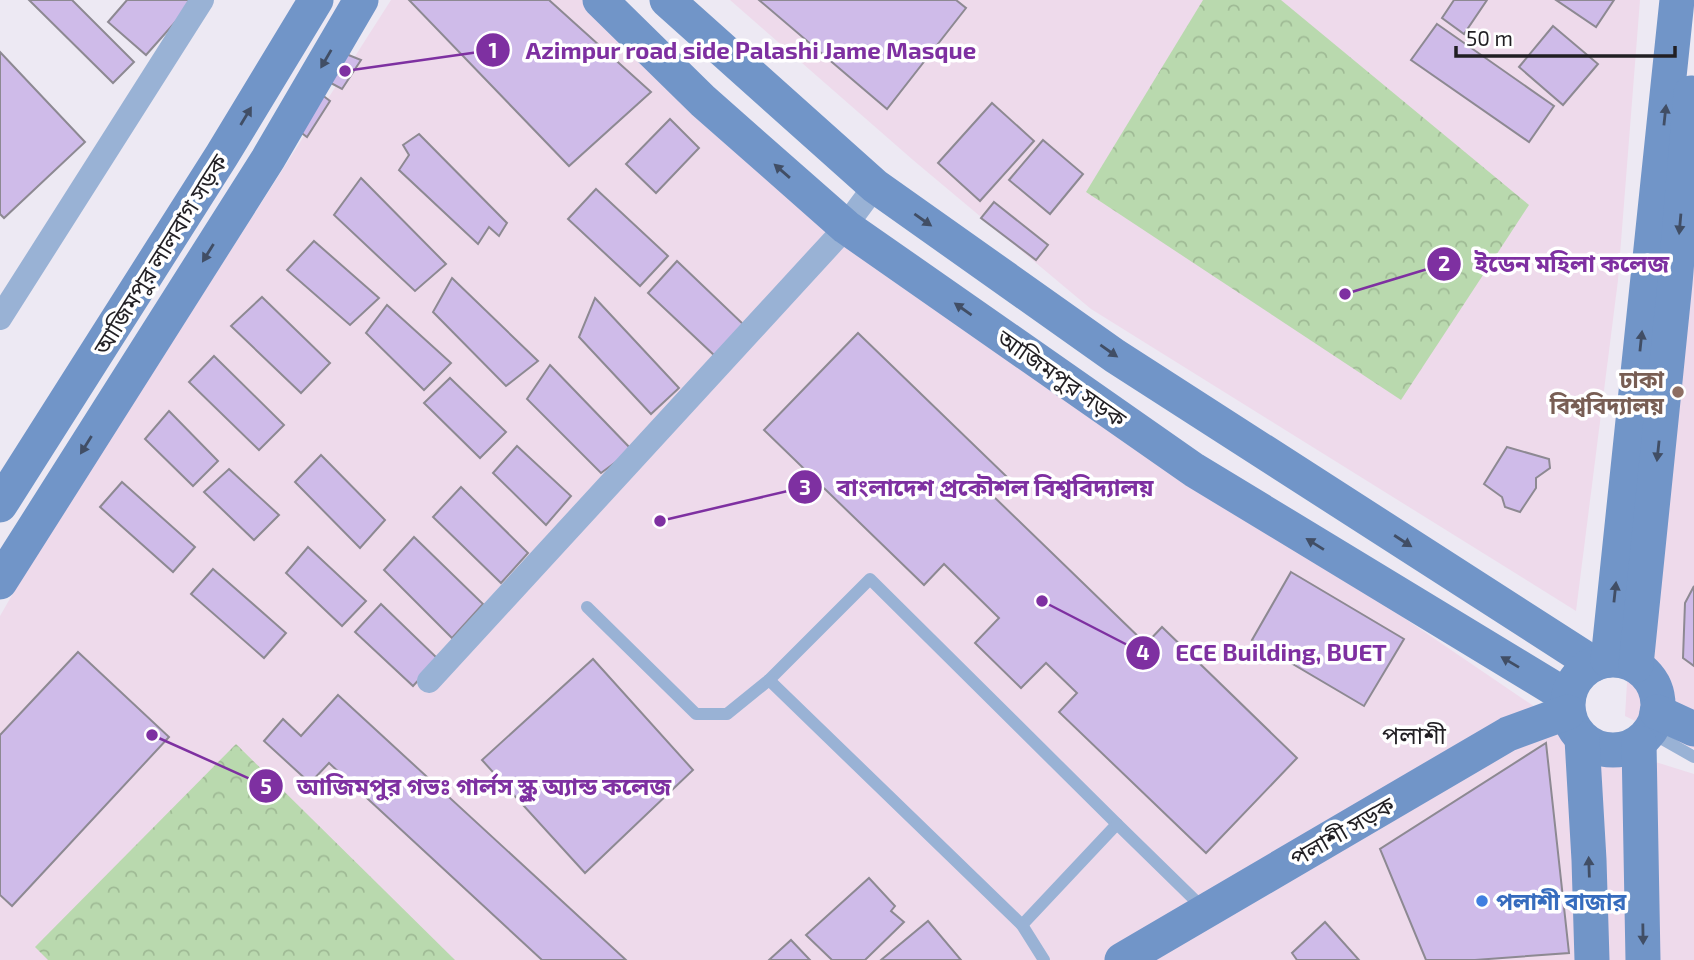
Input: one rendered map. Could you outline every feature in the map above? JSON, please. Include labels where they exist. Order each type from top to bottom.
[{"type":"main road","name":"আজিমপুর লালবাগ সড়ক","points":[[0,505],[222,155],[316,0]]},
{"type":"main road","points":[[0,582],[268,159],[361,0]]},
{"type":"main road","name":"আজিমপুর সড়ক","points":[[600,0],[702,101],[846,227],[1194,470],[1573,716]]},
{"type":"main road","points":[[667,0],[875,186],[1115,356],[1613,663],[1648,675],[1656,688],[1659,703],[1649,729],[1643,960]]},
{"type":"main road","points":[[1613,663],[1677,0]]},
{"type":"main road","points":[[1613,663],[1675,283],[1694,58]]},
{"type":"main road","points":[[1592,960],[1589,860],[1573,716],[1573,684],[1582,672],[1613,663]]},
{"type":"main road","points":[[1573,716],[1595,747],[1610,751],[1625,749],[1649,729],[1694,729]]},
{"type":"main road","name":"পলাশী সড়ক","points":[[1122,960],[1508,734],[1573,716]]},
{"type":"street","points":[[0,318],[202,0]]},
{"type":"street","points":[[429,681],[846,227],[875,186]]},
{"type":"lane","points":[[587,607],[696,714],[727,714],[769,680],[870,579],[1205,911]]},
{"type":"lane","points":[[769,680],[1022,925],[1044,960]]},
{"type":"lane","points":[[1649,729],[1694,757]]},
{"type":"lane","points":[[1022,925],[1117,824]]},
{"type":"shaded area","points":[[391,0],[591,0],[832,201],[1191,473],[1582,739],[1694,774],[1694,960],[0,960],[0,616],[27,569]]},
{"type":"shaded area","points":[[730,0],[1640,0],[1618,280],[1576,611],[1091,309],[913,160]]},
{"type":"shaded area","name":"ঢাকা বিশ্ববিদ্যালয়","points":[[1694,133],[1694,749],[1625,716],[1629,650]]},
{"type":"green space","points":[[1203,0],[1281,0],[1529,205],[1401,400],[1086,192]]},
{"type":"green space","points":[[236,744],[455,960],[48,960],[35,947]]},
{"type":"building","points":[[29,0],[72,0],[134,62],[113,83]]},
{"type":"building","points":[[127,0],[194,1],[146,55],[108,22]]},
{"type":"building","points":[[409,0],[549,0],[651,92],[569,166]]},
{"type":"building","points":[[759,0],[956,0],[966,8],[887,109]]},
{"type":"building","points":[[1454,0],[1487,0],[1464,34],[1442,18]]},
{"type":"building","points":[[1556,0],[1614,0],[1596,27]]},
{"type":"building","points":[[1437,24],[1554,106],[1529,142],[1411,60]]},
{"type":"building","points":[[1553,26],[1598,64],[1563,105],[1519,67]]},
{"type":"building","points":[[0,52],[85,142],[4,218],[0,214]]},
{"type":"building","points":[[346,54],[361,60],[342,89],[329,82]]},
{"type":"building","points":[[313,88],[330,101],[307,137],[291,125]]},
{"type":"building","points":[[992,103],[1034,141],[980,201],[938,163]]},
{"type":"building","points":[[670,119],[699,148],[656,193],[626,164]]},
{"type":"building","points":[[419,134],[507,223],[499,236],[489,227],[478,244],[399,170],[409,155],[403,145]]},
{"type":"building","points":[[1043,140],[1083,174],[1050,214],[1009,180]]},
{"type":"building","points":[[361,178],[446,264],[415,291],[334,215]]},
{"type":"building","points":[[596,189],[668,256],[640,286],[568,219]]},
{"type":"building","points":[[994,202],[1048,245],[1036,260],[981,218]]},
{"type":"building","points":[[314,241],[379,298],[350,325],[287,270]]},
{"type":"building","points":[[677,261],[744,325],[715,356],[648,293]]},
{"type":"building","points":[[452,278],[538,361],[506,386],[433,312]]},
{"type":"building","points":[[262,297],[330,363],[301,393],[231,326]]},
{"type":"building","points":[[595,298],[679,388],[651,414],[579,337]]},
{"type":"building","points":[[387,305],[451,363],[424,390],[366,333]]},
{"type":"building","points":[[858,333],[1007,477],[991,494],[1146,644],[1162,627],[1297,758],[1206,853],[1059,712],[1077,693],[1046,663],[1021,688],[975,643],[999,618],[944,564],[924,585],[764,430]]},
{"type":"building","points":[[214,356],[284,425],[259,450],[189,382]]},
{"type":"building","points":[[550,365],[632,450],[601,473],[527,399]]},
{"type":"building","points":[[450,378],[506,432],[480,458],[424,403]]},
{"type":"building","points":[[169,411],[218,461],[193,486],[145,439]]},
{"type":"building","points":[[517,446],[571,496],[546,525],[493,473]]},
{"type":"building","points":[[1507,447],[1549,459],[1550,468],[1536,478],[1536,488],[1520,512],[1505,507],[1502,497],[1484,484]]},
{"type":"building","points":[[321,455],[385,520],[360,548],[295,482]]},
{"type":"building","points":[[229,469],[279,515],[254,540],[204,492]]},
{"type":"building","points":[[122,482],[195,547],[173,572],[100,507]]},
{"type":"building","points":[[461,487],[528,553],[501,583],[433,517]]},
{"type":"building","points":[[414,537],[483,604],[452,638],[384,570]]},
{"type":"building","points":[[308,547],[366,601],[342,626],[286,573]]},
{"type":"building","points":[[213,569],[286,633],[264,658],[191,594]]},
{"type":"building","points":[[1291,572],[1404,639],[1364,706],[1252,640]]},
{"type":"building","points":[[1694,586],[1694,666],[1683,658],[1685,603]]},
{"type":"building","points":[[381,604],[438,659],[413,686],[355,632]]},
{"type":"building","points":[[78,652],[169,737],[12,906],[0,895],[0,735]]},
{"type":"building","points":[[593,659],[693,770],[585,873],[482,760]]},
{"type":"building","points":[[338,695],[626,960],[542,960],[329,763],[310,783],[264,741],[283,719],[301,736]]},
{"type":"building","name":"পলাশী‌ বাজার","points":[[1546,743],[1569,953],[1475,960],[1426,960],[1380,849]]},
{"type":"building","points":[[869,878],[895,906],[891,911],[904,922],[865,960],[832,960],[806,935]]},
{"type":"building","points":[[928,921],[961,960],[881,960]]},
{"type":"building","points":[[1325,922],[1359,960],[1297,960],[1292,953]]},
{"type":"building","points":[[791,940],[810,960],[769,960]]},
{"type":"place","name":"Azimpur road side Palashi Jame Masque","points":[[345,71]]},
{"type":"place","name":"ইডেন মহিলা কলেজ","points":[[1345,294]]},
{"type":"place","name":"ঢাকা বিশ্ববিদ্যালয়","points":[[1678,392]]},
{"type":"place","name":"বাংলাদেশ প্রকৌশল বিশ্ববিদ্যালয়","points":[[660,521]]},
{"type":"place","name":"ECE Building, BUET","points":[[1042,601]]},
{"type":"place","name":"আজিমপুর গভঃ গার্লস স্কুল অ্যান্ড কলেজ","points":[[152,735]]},
{"type":"place","name":"পলাশী‌ বাজার","points":[[1482,901]]},
{"type":"district","name":"পলাশী","points":[[1414,734]]}]
